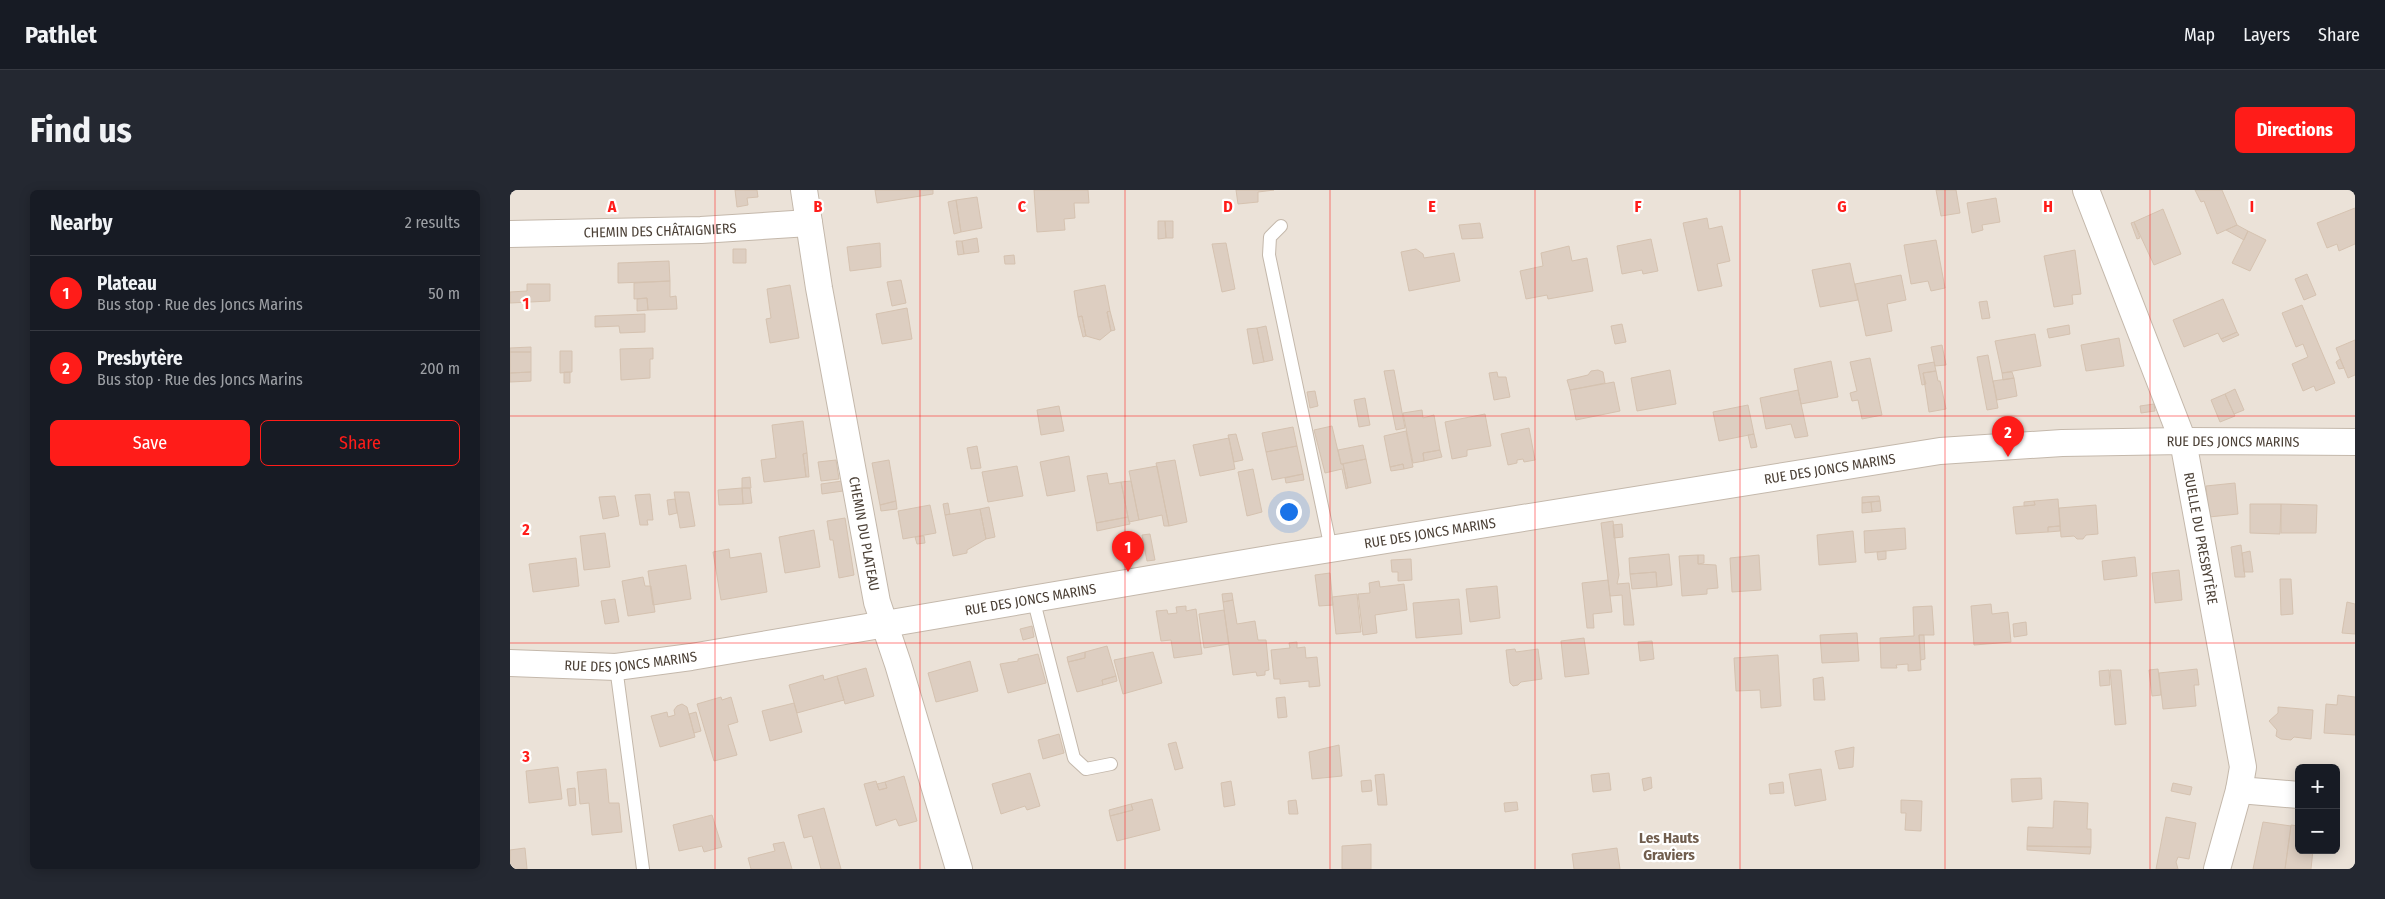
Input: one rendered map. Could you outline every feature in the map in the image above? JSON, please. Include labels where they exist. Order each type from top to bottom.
[{"type":"street","name":"CHEMIN DU PLATEAU","points":[[804,190],[877,602],[898,664],[960,869]]},
{"type":"street","name":"RUELLE DU PRESBYTÈRE","points":[[2086,190],[2183,441],[2243,767],[2239,790],[2217,869]]},
{"type":"street","name":"CHEMIN DES CHÂTAIGNIERS","points":[[510,234],[701,230],[809,223]]},
{"type":"street","name":"RUE DES JONCS MARINS","points":[[510,663],[616,667],[744,649],[1033,598],[1940,451],[2062,443],[2183,441],[2355,442]]},
{"type":"street","points":[[2239,790],[2295,795]]},
{"type":"lane","points":[[1281,226],[1270,236],[1270,255],[1332,549]]},
{"type":"lane","points":[[1033,598],[1074,758],[1086,769],[1112,764]]},
{"type":"lane","points":[[616,667],[643,869]]},
{"type":"shaded area","points":[[510,190],[2355,190],[2355,869],[510,869]]},
{"type":"building","points":[[735,190],[757,190],[758,197],[747,198],[748,205],[737,207]]},
{"type":"building","points":[[875,190],[933,190],[933,194],[877,203]]},
{"type":"building","points":[[1034,190],[1088,190],[1089,203],[1074,203],[1075,218],[1064,219],[1065,230],[1037,232]]},
{"type":"building","points":[[1236,190],[1274,190],[1258,192],[1258,202],[1238,204]]},
{"type":"building","points":[[1936,190],[1956,190],[1960,213],[1941,216]]},
{"type":"building","points":[[2195,190],[2222,190],[2237,225],[2217,234],[2204,201],[2201,202]]},
{"type":"building","points":[[977,197],[982,228],[961,232],[956,200]]},
{"type":"building","points":[[1996,198],[2000,222],[1982,225],[1983,230],[1972,233],[1967,203]]},
{"type":"building","points":[[956,200],[961,232],[954,234],[948,202]]},
{"type":"building","points":[[2355,208],[2355,244],[2339,251],[2337,244],[2327,248],[2317,223]]},
{"type":"building","points":[[2163,209],[2181,254],[2154,265],[2134,222]]},
{"type":"building","points":[[1707,218],[1709,229],[1722,226],[1730,261],[1717,264],[1722,286],[1698,291],[1683,223]]},
{"type":"building","points":[[1158,221],[1165,221],[1166,238],[1158,239]]},
{"type":"building","points":[[1165,221],[1173,221],[1173,238],[1166,238]]},
{"type":"building","points":[[2134,222],[2140,238],[2137,239],[2131,223]]},
{"type":"building","points":[[1480,223],[1483,238],[1462,239],[1459,225]]},
{"type":"building","points":[[2237,225],[2248,231],[2244,240],[2226,230]]},
{"type":"building","points":[[2248,231],[2266,240],[2250,271],[2232,263]]},
{"type":"building","points":[[977,238],[979,252],[964,254],[962,241]]},
{"type":"building","points":[[1651,239],[1658,271],[1643,274],[1642,270],[1622,274],[1617,246]]},
{"type":"building","points":[[1936,240],[1945,288],[1931,291],[1928,281],[1911,284],[1904,245]]},
{"type":"building","points":[[956,241],[962,241],[964,254],[958,255]]},
{"type":"building","points":[[880,243],[881,267],[850,271],[847,247]]},
{"type":"building","points":[[1226,243],[1235,289],[1222,292],[1212,244]]},
{"type":"building","points":[[1569,246],[1572,261],[1587,258],[1593,291],[1548,299],[1547,295],[1526,299],[1520,271],[1543,266],[1541,253]]},
{"type":"building","points":[[733,249],[746,249],[746,263],[733,263]]},
{"type":"building","points":[[1416,249],[1423,254],[1424,258],[1454,253],[1460,281],[1409,291],[1401,252]]},
{"type":"building","points":[[2075,250],[2081,294],[2072,295],[2073,304],[2054,307],[2044,256]]},
{"type":"building","points":[[1014,255],[1015,264],[1005,264],[1004,256]]},
{"type":"building","points":[[669,261],[670,281],[618,283],[618,263]]},
{"type":"building","points":[[1850,263],[1858,300],[1820,307],[1812,270]]},
{"type":"building","points":[[2307,274],[2316,295],[2304,300],[2295,279]]},
{"type":"building","points":[[1901,275],[1906,300],[1887,304],[1892,331],[1866,336],[1855,284]]},
{"type":"building","points":[[901,280],[906,303],[892,306],[887,282]]},
{"type":"building","points":[[670,281],[670,297],[676,296],[677,309],[648,310],[647,298],[634,299],[634,283]]},
{"type":"building","points":[[527,284],[550,284],[550,301],[510,303],[510,292],[527,291]]},
{"type":"building","points":[[790,285],[799,338],[770,343],[766,319],[771,318],[767,289]]},
{"type":"building","points":[[1105,285],[1110,311],[1107,312],[1111,331],[1100,340],[1086,336],[1082,316],[1078,317],[1074,291]]},
{"type":"building","points":[[647,298],[648,310],[637,311],[637,299]]},
{"type":"building","points":[[2223,299],[2237,332],[2221,339],[2218,333],[2184,347],[2173,320]]},
{"type":"building","points":[[1987,301],[1990,318],[1982,319],[1979,302]]},
{"type":"building","points":[[2302,305],[2335,383],[2316,391],[2314,386],[2303,391],[2292,364],[2308,357],[2303,344],[2296,347],[2282,313]]},
{"type":"building","points":[[907,308],[912,339],[882,344],[876,314]]},
{"type":"building","points":[[1110,311],[1115,330],[1111,331],[1107,312]]},
{"type":"building","points":[[645,314],[645,332],[620,333],[619,326],[595,327],[595,316]]},
{"type":"building","points":[[1082,316],[1086,336],[1083,337],[1078,317]]},
{"type":"building","points":[[1622,324],[1626,342],[1615,344],[1611,326]]},
{"type":"building","points":[[2069,325],[2070,334],[2049,338],[2047,329]]},
{"type":"building","points":[[1266,326],[1273,360],[1264,362],[1257,328]]},
{"type":"building","points":[[1257,328],[1264,362],[1253,364],[1247,329]]},
{"type":"building","points":[[2237,332],[2239,335],[2223,342],[2221,339]]},
{"type":"building","points":[[2035,334],[2041,366],[2002,373],[1995,341]]},
{"type":"building","points":[[2119,338],[2124,366],[2086,371],[2081,345]]},
{"type":"building","points":[[2355,340],[2355,375],[2348,378],[2336,348]]},
{"type":"building","points":[[1942,345],[1946,365],[1935,366],[1931,347]]},
{"type":"building","points":[[531,347],[531,352],[510,352],[510,348]]},
{"type":"building","points":[[653,348],[653,359],[650,359],[650,378],[621,380],[620,349]]},
{"type":"building","points":[[560,351],[572,351],[572,372],[560,373]]},
{"type":"building","points":[[510,352],[531,352],[531,372],[510,373]]},
{"type":"building","points":[[1988,355],[1998,408],[1987,410],[1977,357]]},
{"type":"building","points":[[1870,358],[1882,415],[1862,419],[1858,400],[1852,401],[1850,393],[1857,391],[1850,362]]},
{"type":"building","points":[[2340,359],[2344,368],[2339,369],[2336,362]]},
{"type":"building","points":[[1831,361],[1838,397],[1801,404],[1794,369]]},
{"type":"building","points":[[1934,362],[1936,371],[1923,373],[1926,384],[1922,385],[1918,365]]},
{"type":"building","points":[[1394,370],[1405,428],[1396,430],[1384,371]]},
{"type":"building","points":[[1598,370],[1603,372],[1605,383],[1570,390],[1567,380],[1588,375],[1591,371]]},
{"type":"building","points":[[1670,370],[1676,404],[1637,411],[1631,378]]},
{"type":"building","points":[[1936,371],[1946,409],[1929,412],[1923,373]]},
{"type":"building","points":[[531,372],[531,381],[510,382],[510,373]]},
{"type":"building","points":[[564,372],[570,372],[570,383],[564,383]]},
{"type":"building","points":[[1497,372],[1498,377],[1506,377],[1510,397],[1494,400],[1489,373]]},
{"type":"building","points":[[2012,372],[2014,378],[2003,380],[2002,373]]},
{"type":"building","points":[[2014,378],[2017,396],[1997,400],[1993,381]]},
{"type":"building","points":[[1614,382],[1620,411],[1576,420],[1570,390]]},
{"type":"building","points":[[2235,389],[2244,410],[2234,414],[2225,394]]},
{"type":"building","points":[[1798,390],[1808,436],[1795,438],[1791,424],[1766,429],[1760,398]]},
{"type":"building","points":[[1315,391],[1318,406],[1310,408],[1307,392]]},
{"type":"building","points":[[2225,394],[2235,416],[2220,422],[2211,400]]},
{"type":"building","points":[[1365,398],[1370,425],[1359,427],[1354,400]]},
{"type":"building","points":[[2154,404],[2155,411],[2141,413],[2140,406]]},
{"type":"building","points":[[1748,405],[1754,434],[1719,441],[1713,412]]},
{"type":"building","points":[[1059,406],[1064,431],[1041,435],[1037,410]]},
{"type":"building","points":[[1422,410],[1423,418],[1434,415],[1440,450],[1423,453],[1424,461],[1413,463],[1403,413]]},
{"type":"building","points":[[1485,414],[1491,446],[1467,450],[1467,456],[1452,459],[1445,422]]},
{"type":"building","points":[[803,421],[807,453],[803,454],[806,477],[764,482],[761,460],[776,458],[772,425]]},
{"type":"building","points":[[1332,426],[1341,464],[1343,464],[1348,488],[1346,489],[1342,469],[1325,473],[1314,430]]},
{"type":"building","points":[[1293,427],[1297,446],[1266,452],[1262,433]]},
{"type":"building","points":[[1529,428],[1535,460],[1524,462],[1523,459],[1517,460],[1517,463],[1508,465],[1501,434]]},
{"type":"building","points":[[1406,431],[1413,467],[1404,469],[1403,464],[1390,467],[1384,436]]},
{"type":"building","points":[[1236,434],[1243,460],[1234,462],[1228,435]]},
{"type":"building","points":[[1754,434],[1757,447],[1751,448],[1748,435]]},
{"type":"building","points":[[1229,438],[1235,469],[1200,476],[1193,445]]},
{"type":"building","points":[[1363,445],[1366,459],[1341,464],[1338,450]]},
{"type":"building","points":[[977,446],[981,468],[971,469],[967,448]]},
{"type":"building","points":[[1297,446],[1303,474],[1272,480],[1266,452]]},
{"type":"building","points":[[1440,450],[1442,457],[1424,461],[1423,453]]},
{"type":"building","points":[[807,453],[809,477],[806,477],[803,454]]},
{"type":"building","points":[[1069,456],[1075,491],[1047,496],[1040,462]]},
{"type":"building","points":[[1366,459],[1371,483],[1348,488],[1343,464]]},
{"type":"building","points":[[836,460],[839,479],[821,481],[818,462]]},
{"type":"building","points":[[889,460],[896,501],[880,505],[872,463]]},
{"type":"building","points":[[1175,460],[1187,522],[1169,526],[1156,463]]},
{"type":"building","points":[[1403,464],[1404,469],[1391,471],[1390,467]]},
{"type":"building","points":[[1017,466],[1023,496],[988,502],[982,472]]},
{"type":"building","points":[[1157,466],[1169,526],[1164,526],[1162,515],[1139,520],[1129,471]]},
{"type":"building","points":[[1253,469],[1262,512],[1247,516],[1238,472]]},
{"type":"building","points":[[1107,473],[1109,484],[1121,482],[1128,517],[1096,523],[1087,476]]},
{"type":"building","points":[[1303,474],[1304,480],[1286,483],[1285,478]]},
{"type":"building","points":[[750,477],[751,488],[742,488],[742,478]]},
{"type":"building","points":[[842,481],[843,491],[822,494],[821,484]]},
{"type":"building","points":[[1131,481],[1139,520],[1129,522],[1121,482]]},
{"type":"building","points":[[2235,483],[2238,514],[2209,517],[2206,486]]},
{"type":"building","points":[[742,488],[750,488],[752,503],[743,504]]},
{"type":"building","points":[[742,488],[743,504],[719,505],[718,490]]},
{"type":"building","points":[[674,492],[689,492],[695,526],[680,528]]},
{"type":"building","points":[[650,494],[653,520],[647,520],[648,525],[640,525],[635,495]]},
{"type":"building","points":[[615,496],[619,516],[603,519],[599,497]]},
{"type":"building","points":[[1879,496],[1880,501],[1862,503],[1862,497]]},
{"type":"building","points":[[675,499],[677,513],[669,515],[667,500]]},
{"type":"building","points":[[2058,499],[2060,526],[2048,527],[2048,532],[2016,534],[2013,507],[2035,505],[2034,501]]},
{"type":"building","points":[[896,501],[897,509],[881,511],[880,505]]},
{"type":"building","points":[[1880,501],[1881,511],[1872,512],[1871,502]]},
{"type":"building","points":[[2034,501],[2035,505],[2024,506],[2024,502]]},
{"type":"building","points":[[1871,502],[1872,512],[1862,513],[1862,503]]},
{"type":"building","points":[[948,503],[950,514],[945,515],[943,504]]},
{"type":"building","points":[[2250,504],[2281,504],[2280,534],[2250,533]]},
{"type":"building","points":[[2281,504],[2317,505],[2316,533],[2281,533]]},
{"type":"building","points":[[930,505],[936,533],[903,539],[898,511]]},
{"type":"building","points":[[2096,505],[2098,534],[2086,535],[2083,539],[2077,539],[2074,536],[2061,537],[2059,508]]},
{"type":"building","points":[[989,507],[995,537],[986,539],[980,509]]},
{"type":"building","points":[[980,509],[986,539],[967,550],[967,553],[953,556],[945,515]]},
{"type":"building","points":[[1128,517],[1130,524],[1097,531],[1096,523]]},
{"type":"building","points":[[845,518],[854,575],[839,578],[833,540],[830,540],[827,521]]},
{"type":"building","points":[[1613,521],[1619,575],[1617,584],[1629,583],[1634,625],[1624,625],[1622,595],[1610,596],[1601,523]]},
{"type":"building","points":[[1622,524],[1623,537],[1614,538],[1613,525]]},
{"type":"building","points":[[2060,526],[2060,531],[2048,532],[2048,527]]},
{"type":"building","points":[[1905,528],[1906,549],[1865,553],[1864,531]]},
{"type":"building","points":[[814,530],[820,567],[785,573],[779,537]]},
{"type":"building","points":[[1853,531],[1856,562],[1819,565],[1817,535]]},
{"type":"building","points":[[605,533],[610,567],[584,570],[580,536]]},
{"type":"building","points":[[1150,534],[1155,560],[1147,561],[1142,535]]},
{"type":"building","points":[[924,536],[925,543],[917,544],[915,537]]},
{"type":"building","points":[[2241,545],[2245,577],[2235,577],[2231,547]]},
{"type":"building","points":[[729,549],[730,558],[761,553],[767,592],[721,600],[713,552]]},
{"type":"building","points":[[1886,551],[1886,559],[1878,560],[1877,552]]},
{"type":"building","points":[[2250,551],[2253,572],[2244,572],[2242,553]]},
{"type":"building","points":[[1669,554],[1672,585],[1657,587],[1656,572],[1630,574],[1629,558]]},
{"type":"building","points":[[1698,555],[1698,564],[1716,565],[1718,588],[1707,589],[1707,594],[1682,596],[1679,556]]},
{"type":"building","points":[[1698,555],[1704,555],[1704,563],[1698,564]]},
{"type":"building","points":[[1759,555],[1761,590],[1732,592],[1730,558]]},
{"type":"building","points":[[2135,557],[2137,576],[2104,580],[2102,561]]},
{"type":"building","points":[[576,558],[579,586],[533,592],[529,564]]},
{"type":"building","points":[[1411,559],[1412,580],[1398,581],[1398,572],[1392,572],[1391,560]]},
{"type":"building","points":[[686,565],[691,599],[653,605],[648,571]]},
{"type":"building","points":[[2179,570],[2182,600],[2155,603],[2152,573]]},
{"type":"building","points":[[1656,572],[1657,587],[1632,589],[1630,574]]},
{"type":"building","points":[[1330,573],[1333,605],[1319,606],[1315,575]]},
{"type":"building","points":[[643,577],[645,586],[651,586],[655,612],[628,616],[622,581]]},
{"type":"building","points":[[2280,579],[2291,579],[2293,614],[2281,615]]},
{"type":"building","points":[[1608,580],[1612,612],[1593,614],[1594,628],[1587,628],[1582,583]]},
{"type":"building","points":[[1379,581],[1380,587],[1404,584],[1407,610],[1375,615],[1377,633],[1363,635],[1358,594],[1370,593],[1369,583]]},
{"type":"building","points":[[1497,586],[1500,618],[1470,622],[1466,589]]},
{"type":"building","points":[[1232,593],[1233,600],[1223,602],[1222,594]]},
{"type":"building","points":[[1357,594],[1361,632],[1336,634],[1332,597]]},
{"type":"building","points":[[615,599],[619,622],[605,624],[601,601]]},
{"type":"building","points":[[1459,599],[1462,634],[1416,638],[1413,603]]},
{"type":"building","points":[[1233,600],[1237,624],[1255,621],[1258,640],[1266,640],[1269,670],[1265,671],[1265,675],[1257,676],[1256,672],[1233,675],[1223,602]]},
{"type":"building","points":[[2347,602],[2355,604],[2355,634],[2342,633]]},
{"type":"building","points":[[1991,604],[1992,614],[2008,612],[2011,642],[1974,645],[1971,606]]},
{"type":"building","points":[[1186,606],[1186,611],[1196,609],[1202,654],[1174,658],[1171,640],[1161,641],[1156,611],[1167,610],[1168,614],[1177,613],[1176,607]]},
{"type":"building","points":[[1932,606],[1934,635],[1919,635],[1921,670],[1908,671],[1908,664],[1896,665],[1897,668],[1881,668],[1880,638],[1914,636],[1913,607]]},
{"type":"building","points":[[1224,610],[1229,644],[1204,648],[1199,614]]},
{"type":"building","points":[[2026,622],[2027,635],[2014,637],[2013,624]]},
{"type":"building","points":[[1032,626],[1034,637],[1023,640],[1020,629]]},
{"type":"building","points":[[1857,633],[1859,661],[1822,663],[1820,635]]},
{"type":"building","points":[[1919,635],[1924,635],[1925,659],[1921,660]]},
{"type":"building","points":[[1584,638],[1589,674],[1565,677],[1561,641]]},
{"type":"building","points":[[1652,641],[1654,659],[1640,661],[1638,642]]},
{"type":"building","points":[[1297,642],[1297,648],[1305,647],[1306,658],[1317,657],[1320,686],[1309,687],[1309,681],[1280,684],[1280,679],[1274,679],[1271,650],[1290,648],[1289,643]]},
{"type":"building","points":[[1107,646],[1116,676],[1102,680],[1103,685],[1077,692],[1068,662],[1085,658],[1085,652]]},
{"type":"building","points":[[1515,649],[1516,652],[1538,649],[1542,679],[1521,682],[1513,686],[1510,683],[1506,650]]},
{"type":"building","points":[[1085,652],[1085,658],[1068,662],[1067,657]]},
{"type":"building","points":[[1153,652],[1162,683],[1123,694],[1114,660]]},
{"type":"building","points":[[1038,654],[1046,683],[1008,693],[1000,664],[1018,661],[1018,659]]},
{"type":"building","points":[[1778,655],[1781,706],[1761,708],[1760,690],[1736,691],[1734,658]]},
{"type":"building","points":[[970,661],[978,691],[936,702],[928,673]]},
{"type":"building","points":[[866,668],[874,696],[845,704],[837,676]]},
{"type":"building","points":[[2158,669],[2161,695],[2152,696],[2149,670]]},
{"type":"building","points":[[2197,669],[2199,685],[2194,685],[2196,706],[2163,709],[2159,673]]},
{"type":"building","points":[[2109,670],[2110,685],[2100,686],[2099,671]]},
{"type":"building","points":[[2110,670],[2121,670],[2126,724],[2115,725]]},
{"type":"building","points":[[823,675],[824,680],[837,676],[844,700],[797,713],[789,685]]},
{"type":"building","points":[[1116,676],[1117,681],[1103,685],[1102,680]]},
{"type":"building","points":[[1823,677],[1825,700],[1814,700],[1813,679]]},
{"type":"building","points":[[2338,695],[2355,697],[2355,735],[2324,733],[2326,704],[2337,705]]},
{"type":"building","points":[[721,697],[722,700],[731,697],[738,722],[728,725],[737,755],[714,761],[697,704]]},
{"type":"building","points":[[1285,697],[1287,717],[1278,718],[1276,698]]},
{"type":"building","points":[[794,703],[802,732],[770,741],[762,711]]},
{"type":"building","points":[[682,704],[687,707],[695,737],[660,747],[651,716],[667,712],[668,717],[675,715],[674,710]]},
{"type":"building","points":[[2278,707],[2313,710],[2311,739],[2294,737],[2291,740],[2281,739],[2276,736],[2277,730],[2269,721],[2278,713]]},
{"type":"building","points":[[696,712],[701,731],[694,733],[689,714]]},
{"type":"building","points":[[1059,734],[1064,753],[1043,759],[1038,740]]},
{"type":"building","points":[[1176,742],[1183,768],[1175,770],[1168,744]]},
{"type":"building","points":[[1339,745],[1342,776],[1312,779],[1309,752]]},
{"type":"building","points":[[1854,747],[1853,767],[1839,769],[1835,751]]},
{"type":"building","points":[[558,767],[562,799],[529,803],[526,771]]},
{"type":"building","points":[[606,769],[609,803],[619,803],[622,832],[592,835],[589,803],[580,804],[577,772]]},
{"type":"building","points":[[1821,769],[1826,800],[1795,806],[1789,774]]},
{"type":"building","points":[[1030,773],[1040,806],[1027,810],[1025,806],[1001,814],[992,784]]},
{"type":"building","points":[[1609,773],[1611,790],[1593,792],[1591,775]]},
{"type":"building","points":[[1384,774],[1387,805],[1378,805],[1375,775]]},
{"type":"building","points":[[904,776],[917,821],[899,826],[896,819],[876,826],[864,784],[876,781],[879,790],[887,788],[885,782]]},
{"type":"building","points":[[1651,777],[1652,788],[1644,791],[1642,779]]},
{"type":"building","points":[[2041,778],[2042,799],[2012,802],[2011,779]]},
{"type":"building","points":[[1371,780],[1372,791],[1362,792],[1361,781]]},
{"type":"building","points":[[1231,781],[1235,805],[1224,807],[1221,783]]},
{"type":"building","points":[[885,782],[887,788],[879,790],[877,784]]},
{"type":"building","points":[[1783,782],[1784,793],[1770,794],[1769,784]]},
{"type":"building","points":[[2173,783],[2192,787],[2190,795],[2171,791]]},
{"type":"building","points":[[575,788],[576,805],[569,806],[567,789]]},
{"type":"building","points":[[1152,799],[1160,830],[1117,841],[1110,816],[1133,810],[1131,804]]},
{"type":"building","points":[[1296,800],[1298,814],[1289,814],[1288,801]]},
{"type":"building","points":[[1901,800],[1922,801],[1921,831],[1905,830],[1906,813],[1901,813]]},
{"type":"building","points":[[2054,801],[2088,803],[2087,829],[2091,829],[2091,847],[2027,846],[2028,827],[2053,828]]},
{"type":"building","points":[[1517,802],[1518,810],[1505,812],[1504,803]]},
{"type":"building","points":[[1131,804],[1133,810],[1110,816],[1109,810]]},
{"type":"building","points":[[824,808],[841,869],[821,869],[812,836],[804,838],[798,815]]},
{"type":"building","points":[[712,815],[722,847],[704,852],[702,846],[679,851],[673,825]]},
{"type":"building","points":[[2166,817],[2196,823],[2189,859],[2178,857],[2176,862],[2178,869],[2156,869]]},
{"type":"building","points":[[2263,822],[2291,826],[2285,869],[2253,869]]},
{"type":"building","points":[[2291,825],[2295,826],[2295,854],[2313,854],[2311,869],[2285,869]]},
{"type":"building","points":[[784,842],[792,869],[751,869],[748,858],[775,851],[773,844]]},
{"type":"building","points":[[1371,844],[1371,869],[1342,869],[1342,846]]},
{"type":"building","points":[[2027,846],[2091,847],[2090,854],[2027,850]]},
{"type":"building","points":[[525,848],[527,869],[510,869],[510,850]]},
{"type":"building","points":[[1617,848],[1620,869],[1574,869],[1572,854]]},
{"type":"place","name":"Presbytère","points":[[2008,457]]},
{"type":"place","name":"Plateau","points":[[1128,572]]},
{"type":"district","name":"Les Hauts Graviers","points":[[1669,846]]}]
